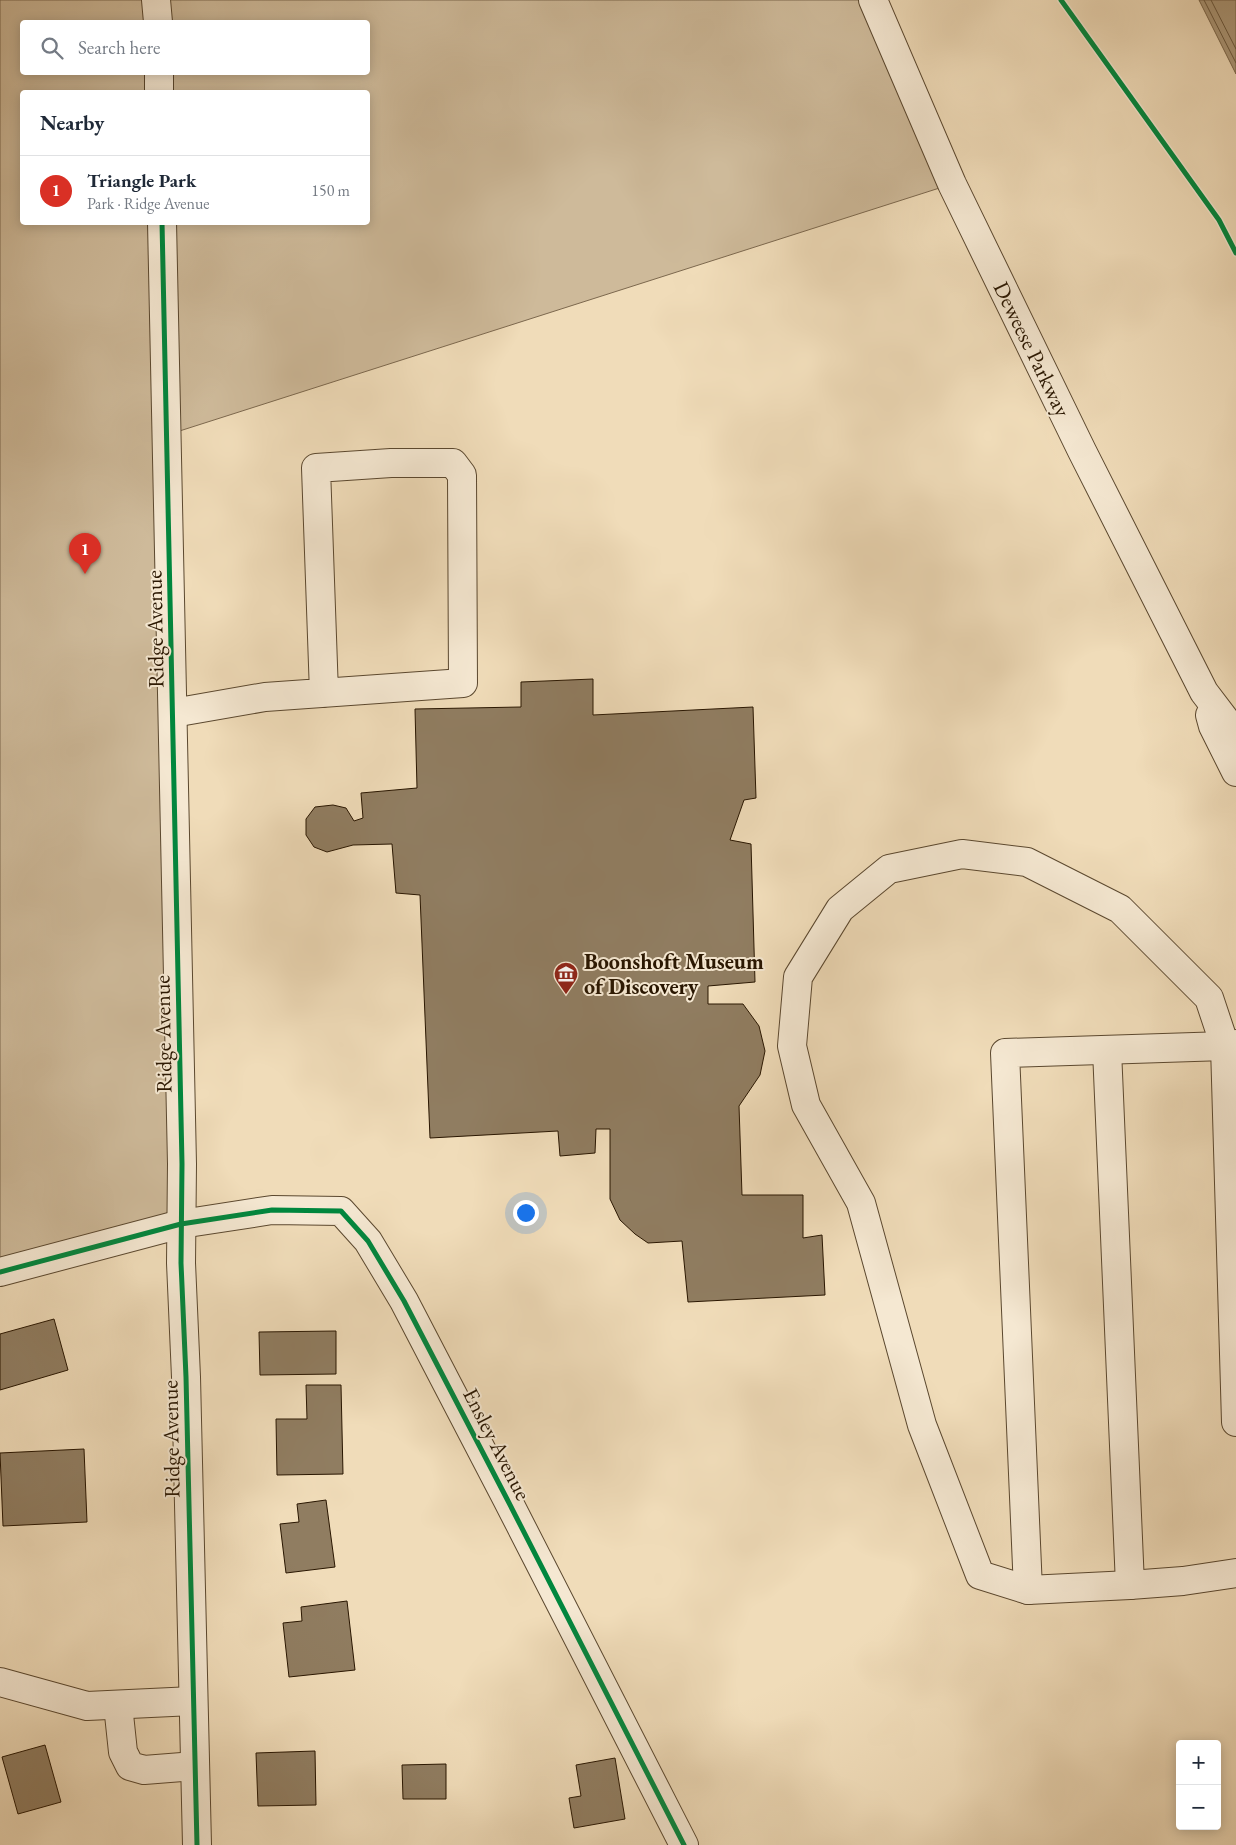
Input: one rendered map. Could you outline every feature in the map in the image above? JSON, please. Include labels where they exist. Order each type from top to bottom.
[{"type":"street","points":[[156,0],[158,20]]},
{"type":"street","name":"Deweese Parkway","points":[[873,0],[952,184],[1082,452],[1204,692],[1236,734]]},
{"type":"street","points":[[159,75],[159,90]]},
{"type":"street","name":"Ridge Avenue","points":[[162,225],[182,1164],[181,1224],[197,1845]]},
{"type":"street","points":[[173,713],[265,697],[324,693],[463,683],[462,475],[453,463],[391,463],[316,468],[324,693]]},
{"type":"street","name":"Deweese Parkway","points":[[1204,692],[1213,726],[1236,772]]},
{"type":"street","points":[[1236,1422],[1230,1045],[1209,998],[1120,908],[1027,862],[962,854],[889,869],[840,909],[798,977],[792,1046],[806,1105],[861,1203],[922,1424],[980,1575],[1028,1590],[1130,1585],[1236,1573]]},
{"type":"street","points":[[1028,1590],[1005,1053],[1230,1045]]},
{"type":"street","points":[[1107,1050],[1130,1585]]},
{"type":"street","name":"Ensley Avenue","points":[[0,1272],[181,1224],[272,1210],[341,1211],[368,1240],[404,1301],[684,1845]]},
{"type":"street","points":[[0,1682],[87,1706],[193,1701]]},
{"type":"street","points":[[118,1705],[123,1752],[130,1766],[144,1770],[195,1766]]},
{"type":"shaded area","points":[[0,0],[873,0],[952,184],[167,435],[181,1224],[0,1272]]},
{"type":"water","points":[[1199,0],[1236,0],[1236,74]]},
{"type":"building","name":"Boonshoft Museum of Discovery","points":[[593,679],[593,715],[753,707],[756,798],[744,800],[730,840],[751,844],[755,982],[708,986],[708,1004],[743,1004],[759,1026],[765,1051],[760,1075],[739,1106],[742,1195],[803,1195],[803,1238],[822,1235],[825,1295],[688,1302],[682,1241],[648,1243],[620,1220],[610,1199],[610,1129],[596,1129],[595,1153],[560,1156],[558,1131],[430,1138],[420,895],[396,893],[392,844],[353,845],[327,852],[314,847],[306,835],[306,819],[315,807],[333,805],[346,808],[354,821],[363,818],[361,793],[417,788],[415,709],[521,707],[521,682]]},
{"type":"building","points":[[54,1319],[68,1370],[0,1390],[0,1334]]},
{"type":"building","points":[[336,1331],[336,1374],[260,1375],[259,1332]]},
{"type":"building","points":[[306,1385],[341,1385],[343,1474],[277,1475],[276,1419],[307,1419]]},
{"type":"building","points":[[84,1449],[87,1522],[3,1526],[0,1453]]},
{"type":"building","points":[[326,1500],[335,1567],[286,1573],[280,1524],[299,1522],[297,1504]]},
{"type":"building","points":[[347,1601],[355,1670],[289,1677],[283,1623],[302,1621],[301,1607]]},
{"type":"building","points":[[45,1745],[61,1802],[18,1814],[2,1757]]},
{"type":"building","points":[[315,1751],[316,1805],[258,1806],[256,1753]]},
{"type":"building","points":[[615,1758],[625,1819],[574,1828],[569,1798],[581,1796],[576,1765]]},
{"type":"building","points":[[446,1764],[446,1799],[403,1799],[402,1765]]},
{"type":"cycle path","points":[[1061,0],[1219,220],[1236,253]]},
{"type":"cycle path","points":[[162,225],[182,1164],[181,1263],[186,1377],[197,1845]]},
{"type":"cycle path","points":[[0,1272],[181,1224],[272,1210],[341,1211],[368,1241],[404,1301],[684,1845]]},
{"type":"place","name":"Triangle Park","points":[[85,574]]},
{"type":"place","name":"Boonshoft Museum of Discovery","points":[[566,995]]}]
